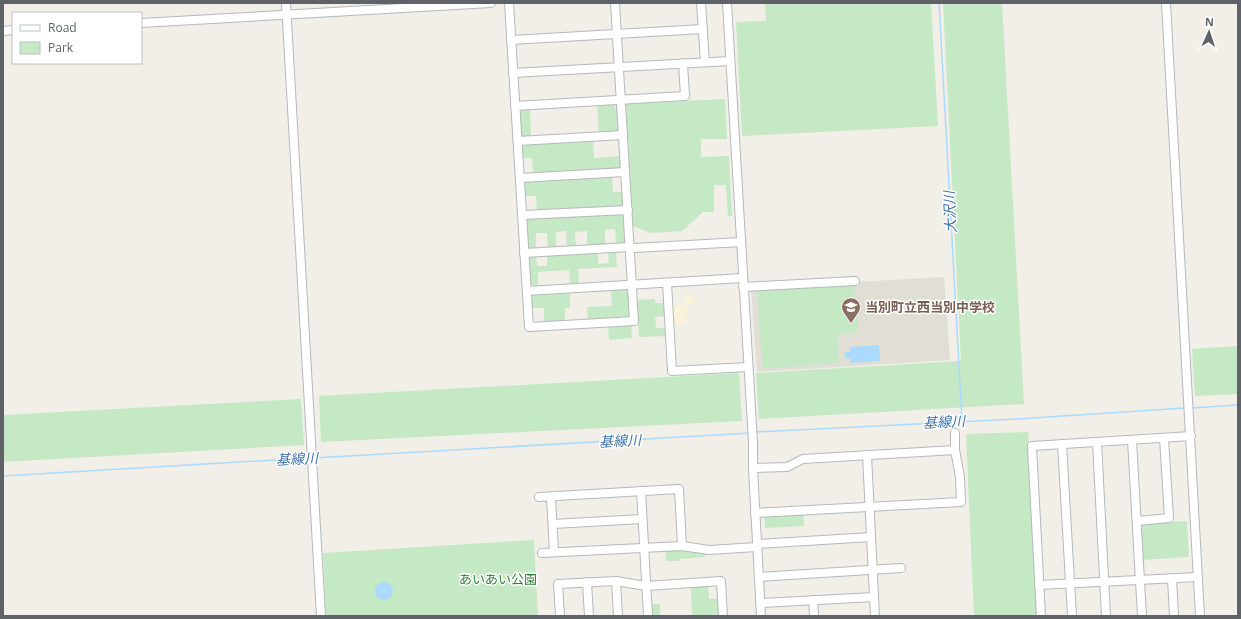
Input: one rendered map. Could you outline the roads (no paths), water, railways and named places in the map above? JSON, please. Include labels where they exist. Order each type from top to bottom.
[{"type":"street","points":[[286,3],[321,616]]},
{"type":"street","points":[[142,23],[491,3]]},
{"type":"street","points":[[509,3],[529,327],[634,321],[616,3]]},
{"type":"street","points":[[701,3],[705,62]]},
{"type":"street","points":[[727,3],[740,242],[752,422],[761,616]]},
{"type":"street","points":[[1166,3],[1200,616]]},
{"type":"street","points":[[511,40],[703,29]]},
{"type":"street","points":[[513,73],[730,61]]},
{"type":"street","points":[[516,106],[686,96],[683,63]]},
{"type":"street","points":[[518,141],[623,135]]},
{"type":"street","points":[[520,178],[626,172]]},
{"type":"street","points":[[522,215],[628,210]]},
{"type":"street","points":[[524,253],[740,242]]},
{"type":"street","points":[[527,290],[743,278]]},
{"type":"street","points":[[743,287],[855,281]]},
{"type":"street","points":[[668,282],[672,371],[748,367]]},
{"type":"street","points":[[756,513],[961,502],[960,477],[955,450],[954,433]]},
{"type":"street","points":[[1041,616],[1032,446],[1191,436]]},
{"type":"street","points":[[1137,521],[1169,518],[1164,438]]},
{"type":"street","points":[[1132,440],[1142,616]]},
{"type":"street","points":[[1097,442],[1106,616]]},
{"type":"street","points":[[1062,444],[1072,616]]},
{"type":"street","points":[[753,468],[786,467],[804,459],[955,450]]},
{"type":"street","points":[[866,455],[875,616]]},
{"type":"street","points":[[539,498],[679,489],[682,546]]},
{"type":"street","points":[[641,491],[648,616]]},
{"type":"street","points":[[551,497],[554,552]]},
{"type":"street","points":[[553,524],[642,519]]},
{"type":"street","points":[[542,553],[682,546],[709,550],[871,537]]},
{"type":"street","points":[[759,577],[901,568]]},
{"type":"street","points":[[1039,585],[1198,577]]},
{"type":"street","points":[[1172,578],[1174,616]]},
{"type":"street","points":[[616,581],[618,616]]},
{"type":"street","points":[[560,616],[558,584],[616,581],[646,586],[721,581],[723,616]]},
{"type":"street","points":[[587,582],[589,616]]},
{"type":"street","points":[[760,603],[874,597]]},
{"type":"street","points":[[813,600],[814,616]]},
{"type":"water","points":[[879,345],[880,361],[851,363],[851,359],[845,359],[845,352],[850,352],[850,347]]},
{"type":"water","points":[[384,582],[390,585],[393,591],[390,597],[384,600],[378,597],[375,591],[378,585]]},
{"type":"waterway","name":"大沢川","points":[[939,3],[962,421]]},
{"type":"waterway","name":"基線川","points":[[1191,408],[1238,405]]},
{"type":"waterway","name":"基線川","points":[[756,432],[1017,419],[1185,408]]},
{"type":"waterway","name":"基線川","points":[[314,458],[750,433]]},
{"type":"waterway","name":"基線川","points":[[3,476],[309,458]]},
{"type":"place","name":"当別町立西当別中学校","points":[[851,324]]},
{"type":"park label","name":"あいあい公園","points":[[498,579]]}]
